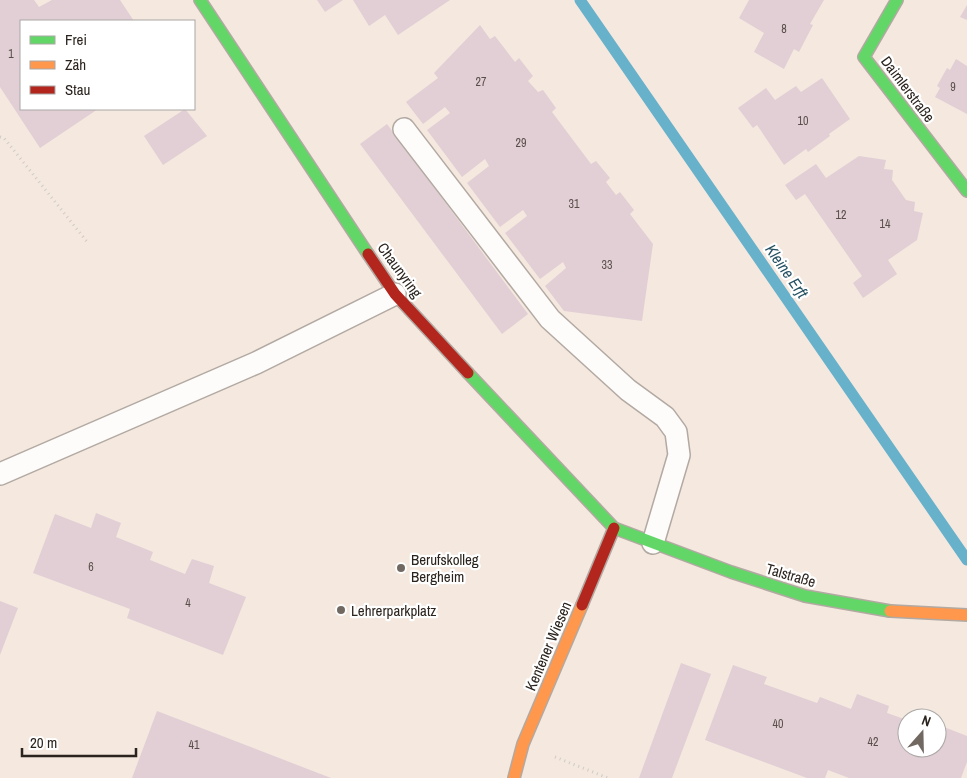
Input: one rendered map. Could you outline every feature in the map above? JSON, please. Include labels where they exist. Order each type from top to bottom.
[{"type":"street","name":"Chaunyring","points":[[200,0],[396,294],[541,452],[614,528]]},
{"type":"street","name":"Daimlerstraße","points":[[897,0],[864,57],[967,191]]},
{"type":"street","name":"Talstraße","points":[[614,528],[731,572],[806,596],[879,610],[967,616]]},
{"type":"street","name":"Kentener Wiesen","points":[[514,778],[523,744],[614,528]]},
{"type":"lane","points":[[404,129],[550,319],[628,390],[665,418],[676,432],[679,455],[653,543]]},
{"type":"lane","points":[[0,474],[256,363],[396,294]]},
{"type":"path","points":[[0,137],[4,138],[88,243]]},
{"type":"path","points":[[523,744],[608,778]]},
{"type":"building","points":[[0,0],[34,0],[39,7],[52,0],[120,0],[133,20],[20,20],[20,110],[97,110],[40,148],[0,87]]},
{"type":"building","points":[[317,0],[343,0],[325,12]]},
{"type":"building","points":[[353,0],[450,0],[398,35],[385,15],[369,26]]},
{"type":"building","points":[[749,0],[824,0],[810,24],[813,25],[799,52],[794,49],[784,69],[754,52],[764,33],[739,18]]},
{"type":"building","points":[[967,5],[967,20],[960,17]]},
{"type":"building","points":[[480,25],[490,39],[495,36],[515,62],[519,58],[533,76],[528,81],[538,92],[543,90],[556,108],[552,112],[591,164],[596,161],[610,178],[606,182],[616,195],[620,192],[634,210],[630,214],[653,244],[642,321],[564,311],[545,286],[566,268],[563,262],[540,279],[505,233],[527,216],[523,210],[500,227],[467,183],[489,166],[485,159],[462,177],[427,130],[450,113],[445,107],[423,124],[406,102],[438,78],[434,73]]},
{"type":"building","points":[[956,59],[967,66],[967,114],[935,97],[940,88],[937,86],[947,68],[950,70]]},
{"type":"building","points":[[822,78],[850,119],[808,152],[806,149],[784,165],[757,125],[753,128],[738,108],[766,88],[775,100],[796,86],[801,92]]},
{"type":"building","points":[[186,110],[207,136],[163,165],[144,136]]},
{"type":"building","points":[[387,124],[528,314],[502,334],[360,144]]},
{"type":"building","points":[[859,156],[886,160],[884,169],[893,170],[892,180],[906,200],[915,202],[914,211],[923,213],[917,240],[888,260],[897,274],[863,298],[853,283],[862,276],[805,194],[796,200],[785,185],[816,164],[826,178]]},
{"type":"building","points":[[96,513],[121,523],[116,537],[153,552],[150,560],[185,574],[192,559],[214,566],[209,583],[246,597],[223,655],[127,618],[130,609],[33,573],[55,514],[91,528]]},
{"type":"building","points":[[0,601],[18,608],[0,655]]},
{"type":"building","points":[[681,663],[711,674],[672,778],[639,778]]},
{"type":"building","points":[[733,665],[767,677],[764,684],[817,703],[820,697],[851,709],[857,694],[889,706],[887,713],[897,716],[897,758],[947,758],[947,728],[967,736],[967,762],[961,778],[849,778],[828,770],[825,778],[807,778],[705,740]]},
{"type":"building","points":[[157,711],[331,778],[132,778]]},
{"type":"waterway","name":"Kleine Erft","points":[[580,0],[967,560]]},
{"type":"traffic: fast","points":[[200,0],[368,254]]},
{"type":"traffic: fast","points":[[897,0],[864,57],[967,191]]},
{"type":"traffic: fast","points":[[468,373],[614,528],[731,572],[805,596],[890,611]]},
{"type":"traffic: slow","points":[[514,778],[523,744],[582,605]]},
{"type":"traffic: slow","points":[[890,611],[967,615]]},
{"type":"traffic: jam","points":[[368,254],[395,294],[468,373]]},
{"type":"traffic: jam","points":[[582,605],[614,528]]},
{"type":"place","name":"Berufskolleg Bergheim","points":[[401,568]]},
{"type":"place","name":"Lehrerparkplatz","points":[[341,610]]}]
